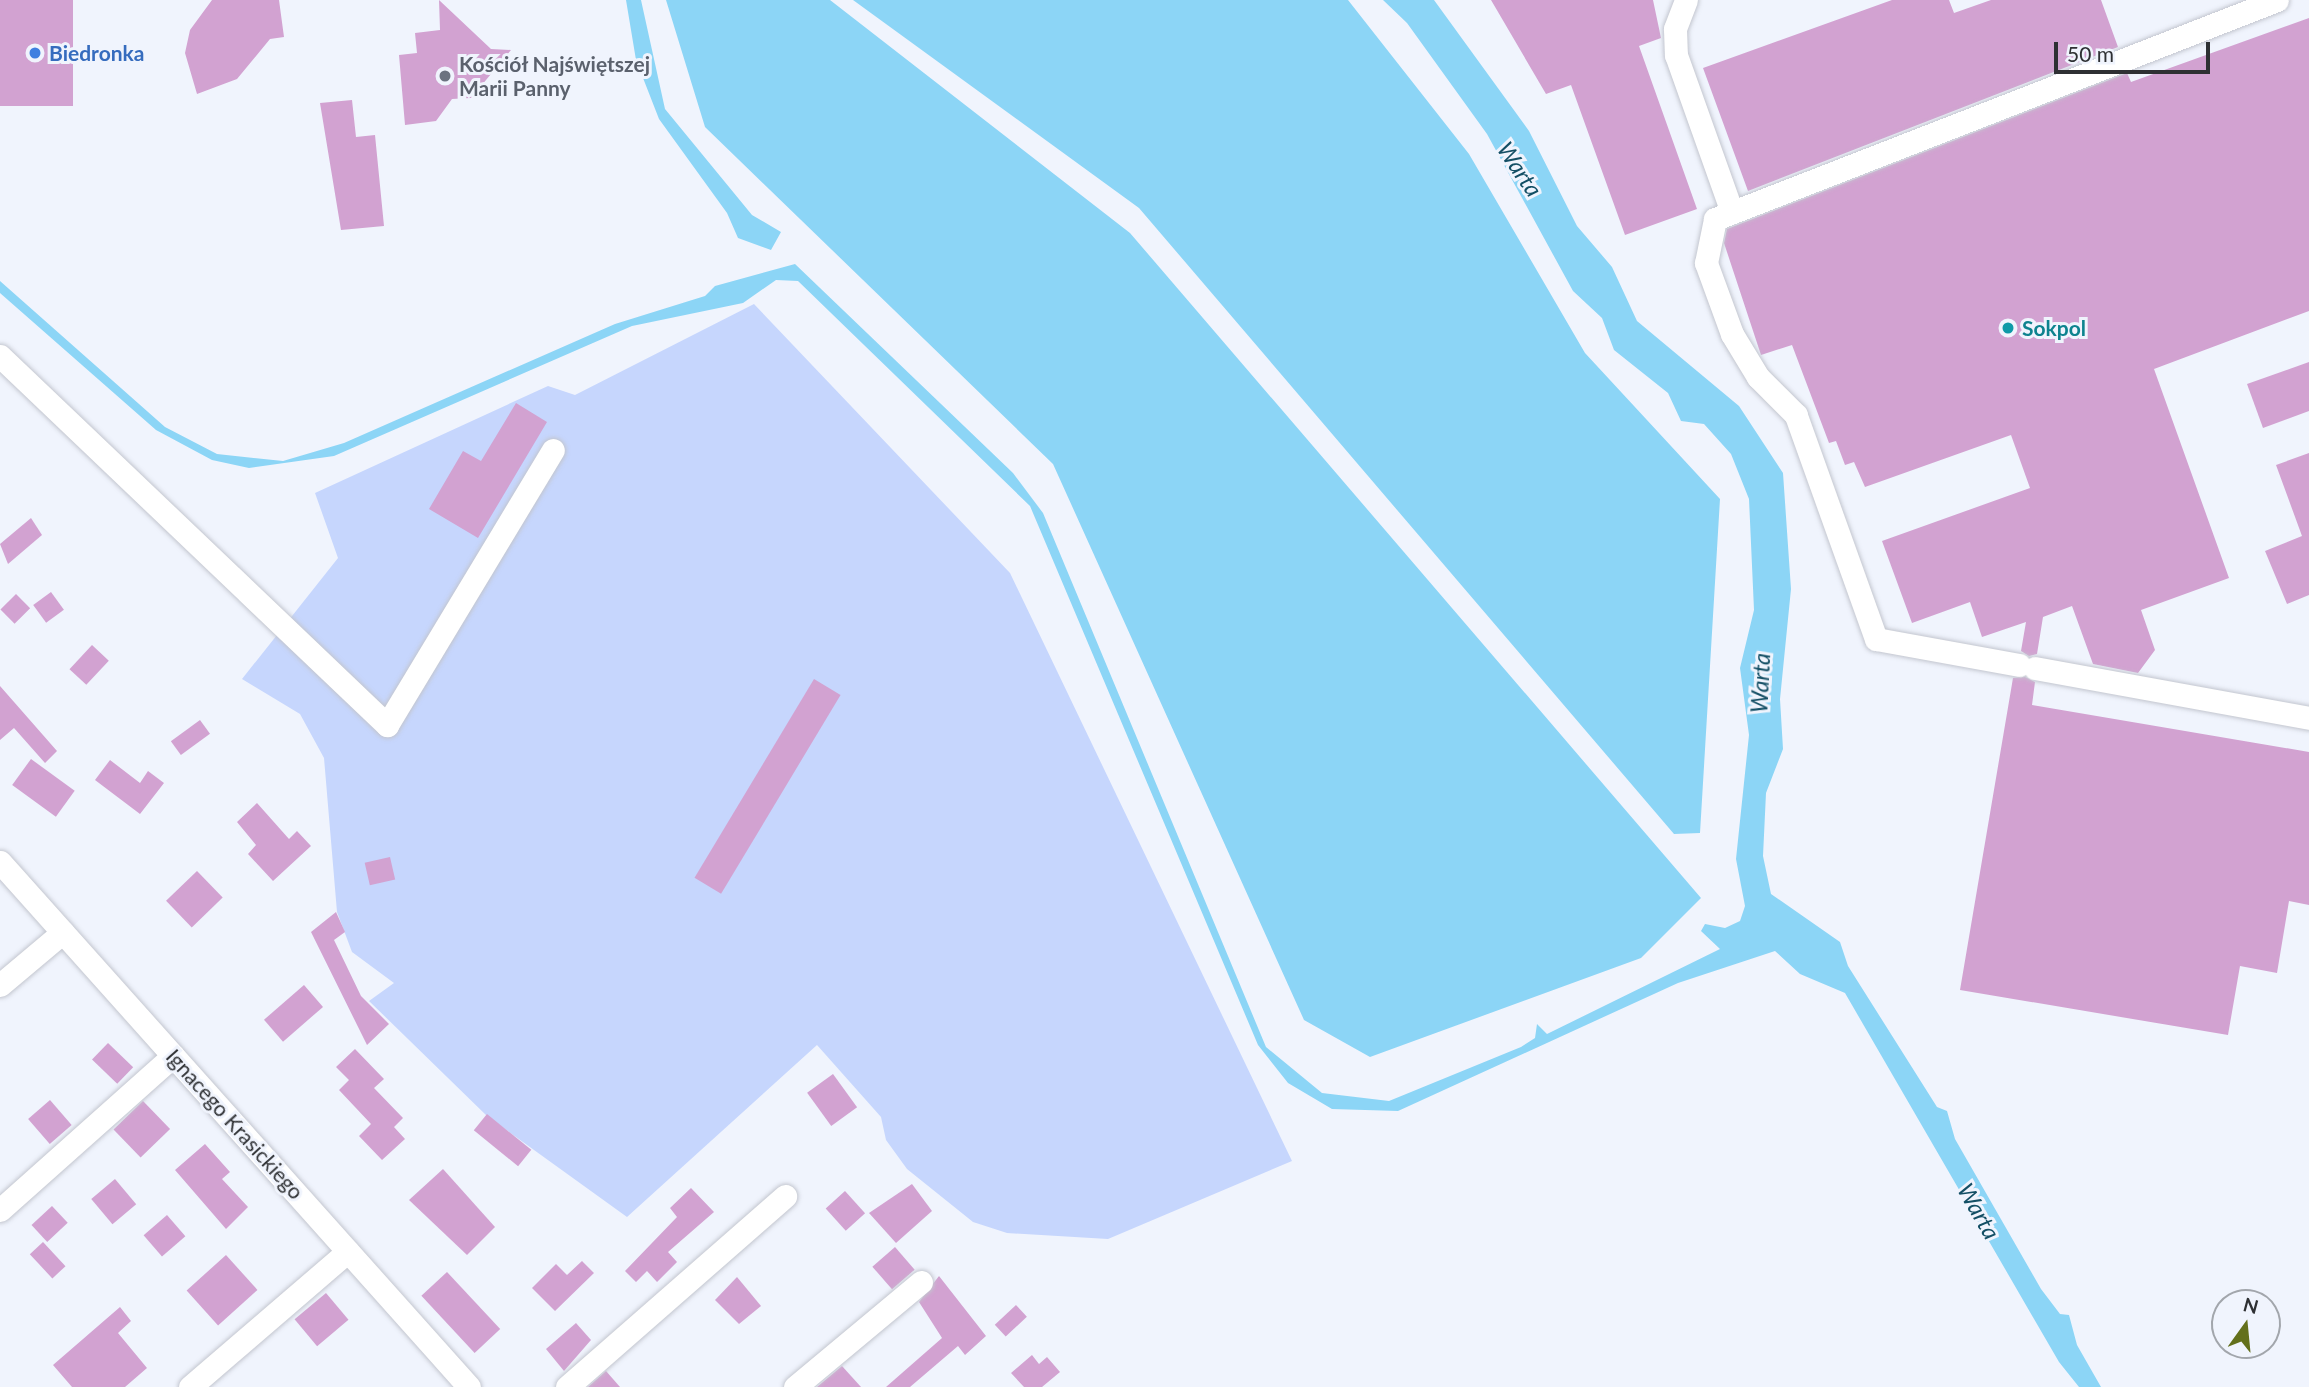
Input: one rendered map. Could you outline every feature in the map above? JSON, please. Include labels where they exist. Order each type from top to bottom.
[{"type":"street","points":[[1686,0],[1675,29],[1676,55],[1732,212]]},
{"type":"street","points":[[2277,0],[1715,219],[1706,262],[1732,334],[1758,377],[1796,415],[1876,639],[2309,718]]},
{"type":"street","points":[[0,356],[387,726],[553,450]]},
{"type":"street","name":"Ignacego Krasickiego","points":[[0,862],[469,1387]]},
{"type":"street","points":[[0,985],[63,932]]},
{"type":"street","points":[[0,1210],[173,1056]]},
{"type":"street","points":[[567,1387],[785,1196]]},
{"type":"street","points":[[190,1387],[348,1251]]},
{"type":"street","points":[[795,1387],[921,1282]]},
{"type":"shaded area","points":[[754,304],[1010,573],[1292,1161],[1108,1239],[1007,1233],[973,1222],[907,1169],[886,1140],[881,1117],[817,1045],[627,1217],[487,1116],[369,1001],[394,983],[352,952],[337,912],[324,758],[300,714],[242,679],[338,558],[315,493],[548,386],[575,395]]},
{"type":"water","points":[[626,0],[641,0],[665,109],[752,215],[781,232],[771,250],[738,238],[727,213],[659,119],[636,60]]},
{"type":"water","points":[[666,0],[830,0],[1130,233],[1701,898],[1641,958],[1370,1057],[1304,1020],[1053,464],[705,127]]},
{"type":"water","points":[[853,0],[1348,0],[1469,154],[1585,353],[1720,499],[1700,833],[1674,834],[1139,208]]},
{"type":"water","name":"Warta","points":[[1383,0],[1434,0],[1529,131],[1577,226],[1612,267],[1637,321],[1739,406],[1783,473],[1791,589],[1780,699],[1783,749],[1766,793],[1763,856],[1771,894],[1840,942],[1848,966],[1937,1107],[1947,1111],[1955,1139],[2041,1289],[2060,1314],[2069,1315],[2077,1345],[2101,1387],[2079,1387],[2059,1362],[1845,993],[1800,974],[1775,951],[1678,983],[1398,1111],[1332,1109],[1288,1083],[1258,1045],[1030,506],[798,281],[776,280],[743,303],[632,326],[334,456],[249,468],[212,460],[156,430],[0,293],[0,281],[165,427],[217,454],[283,461],[344,443],[615,324],[705,296],[715,286],[795,264],[1013,473],[1043,513],[1266,1047],[1322,1093],[1389,1101],[1521,1047],[1535,1038],[1537,1024],[1547,1034],[1720,949],[1701,931],[1705,924],[1725,928],[1740,921],[1745,906],[1736,859],[1749,735],[1740,668],[1754,610],[1749,499],[1731,454],[1704,424],[1681,421],[1668,393],[1614,350],[1602,318],[1573,291],[1487,134],[1407,23]]},
{"type":"building","name":"Biedronka","points":[[0,0],[73,0],[73,106],[0,106]]},
{"type":"building","points":[[212,0],[279,0],[284,37],[270,39],[237,79],[197,94],[185,53],[190,30]]},
{"type":"building","name":"Kościół Najświętszej Marii Panny","points":[[439,0],[491,49],[511,50],[471,98],[452,99],[436,121],[405,125],[399,55],[417,53],[415,33],[440,30]]},
{"type":"building","points":[[1491,0],[1653,0],[1661,38],[1639,46],[1697,209],[1625,235],[1571,85],[1546,94]]},
{"type":"building","points":[[1892,0],[1949,0],[1954,13],[1991,0],[2101,0],[2118,47],[1748,191],[1703,68]]},
{"type":"building","name":"Sokpol","points":[[2309,18],[2309,311],[2154,369],[2229,578],[2141,610],[2155,650],[2138,673],[2093,664],[2072,606],[2043,617],[2037,654],[2029,656],[2021,651],[2026,622],[1982,637],[1970,602],[1912,623],[1882,541],[2030,488],[2011,435],[1865,487],[1854,462],[1845,465],[1836,441],[1829,443],[1792,345],[1761,355],[1724,243],[1727,229],[2127,73],[2131,82]]},
{"type":"building","points":[[352,100],[356,137],[375,135],[384,226],[341,230],[320,103]]},
{"type":"building","points":[[2309,362],[2309,411],[2263,428],[2247,384]]},
{"type":"building","points":[[516,403],[547,422],[478,538],[429,509],[463,451],[481,461]]},
{"type":"building","points":[[2309,453],[2309,595],[2287,604],[2265,551],[2302,536],[2276,465]]},
{"type":"building","points":[[31,518],[42,535],[8,564],[0,544]]},
{"type":"building","points":[[51,592],[64,610],[46,623],[33,605]]},
{"type":"building","points":[[16,594],[30,608],[15,624],[0,610]]},
{"type":"building","points":[[92,645],[109,661],[86,685],[69,669]]},
{"type":"building","points":[[2025,677],[2035,682],[2032,705],[2309,752],[2309,905],[2289,901],[2277,973],[2240,966],[2228,1035],[1960,990],[2013,678]]},
{"type":"building","points":[[814,679],[841,695],[721,894],[695,878]]},
{"type":"building","points":[[0,686],[57,751],[45,763],[14,728],[0,740]]},
{"type":"building","points":[[200,720],[210,734],[181,755],[171,741]]},
{"type":"building","points":[[31,759],[75,791],[56,817],[12,785]]},
{"type":"building","points":[[110,760],[140,783],[148,771],[164,783],[140,814],[95,780]]},
{"type":"building","points":[[257,803],[289,839],[297,831],[311,846],[273,881],[248,854],[256,845],[237,822]]},
{"type":"building","points":[[390,857],[395,879],[370,885],[365,863]]},
{"type":"building","points":[[197,871],[223,898],[192,927],[166,901]]},
{"type":"building","points":[[336,912],[345,932],[334,940],[361,996],[389,1024],[367,1045],[311,932]]},
{"type":"building","points":[[304,985],[323,1007],[283,1042],[264,1020]]},
{"type":"building","points":[[108,1043],[133,1067],[117,1084],[92,1060]]},
{"type":"building","points":[[355,1049],[384,1079],[374,1088],[403,1118],[394,1127],[405,1139],[382,1160],[359,1136],[371,1124],[339,1090],[349,1080],[336,1067]]},
{"type":"building","points":[[833,1074],[857,1107],[831,1126],[807,1093]]},
{"type":"building","points":[[50,1100],[72,1125],[50,1144],[28,1119]]},
{"type":"building","points":[[143,1101],[170,1129],[141,1158],[114,1129]]},
{"type":"building","points":[[487,1114],[531,1150],[518,1166],[474,1130]]},
{"type":"building","points":[[205,1144],[230,1172],[222,1179],[248,1207],[226,1229],[175,1170]]},
{"type":"building","points":[[443,1169],[495,1227],[467,1255],[409,1200]]},
{"type":"building","points":[[115,1179],[136,1204],[112,1224],[91,1199]]},
{"type":"building","points":[[912,1184],[932,1211],[896,1243],[869,1213]]},
{"type":"building","points":[[691,1188],[714,1212],[668,1252],[677,1262],[657,1282],[647,1271],[636,1282],[625,1271],[677,1217],[670,1208]]},
{"type":"building","points":[[845,1191],[865,1213],[846,1231],[826,1208]]},
{"type":"building","points":[[52,1206],[68,1223],[47,1242],[32,1225]]},
{"type":"building","points":[[167,1215],[185,1236],[162,1256],[144,1235]]},
{"type":"building","points":[[43,1242],[66,1266],[52,1278],[30,1254]]},
{"type":"building","points":[[895,1247],[915,1270],[892,1289],[872,1267]]},
{"type":"building","points":[[226,1255],[257,1290],[218,1325],[187,1290]]},
{"type":"building","points":[[582,1261],[594,1273],[555,1311],[532,1288],[556,1264],[567,1275]]},
{"type":"building","points":[[447,1272],[500,1329],[475,1353],[421,1296]]},
{"type":"building","points":[[939,1276],[986,1336],[965,1355],[958,1346],[910,1387],[886,1387],[942,1338],[919,1302]]},
{"type":"building","points":[[737,1277],[761,1306],[739,1324],[715,1300]]},
{"type":"building","points":[[326,1293],[348,1320],[317,1346],[295,1319]]},
{"type":"building","points":[[1016,1305],[1027,1317],[1006,1336],[995,1325]]},
{"type":"building","points":[[120,1307],[131,1321],[118,1333],[147,1368],[125,1387],[72,1387],[53,1365]]},
{"type":"building","points":[[576,1323],[591,1340],[564,1371],[546,1349]]},
{"type":"building","points":[[1032,1355],[1039,1364],[1047,1357],[1060,1372],[1042,1387],[1024,1387],[1011,1373]]},
{"type":"building","points":[[842,1366],[861,1387],[817,1387]]},
{"type":"building","points":[[606,1371],[620,1387],[588,1387]]},
{"type":"place","name":"Biedronka","points":[[35,53]]},
{"type":"place","name":"Kościół Najświętszej Marii Panny","points":[[445,76]]},
{"type":"place","name":"Sokpol","points":[[2008,328]]}]
